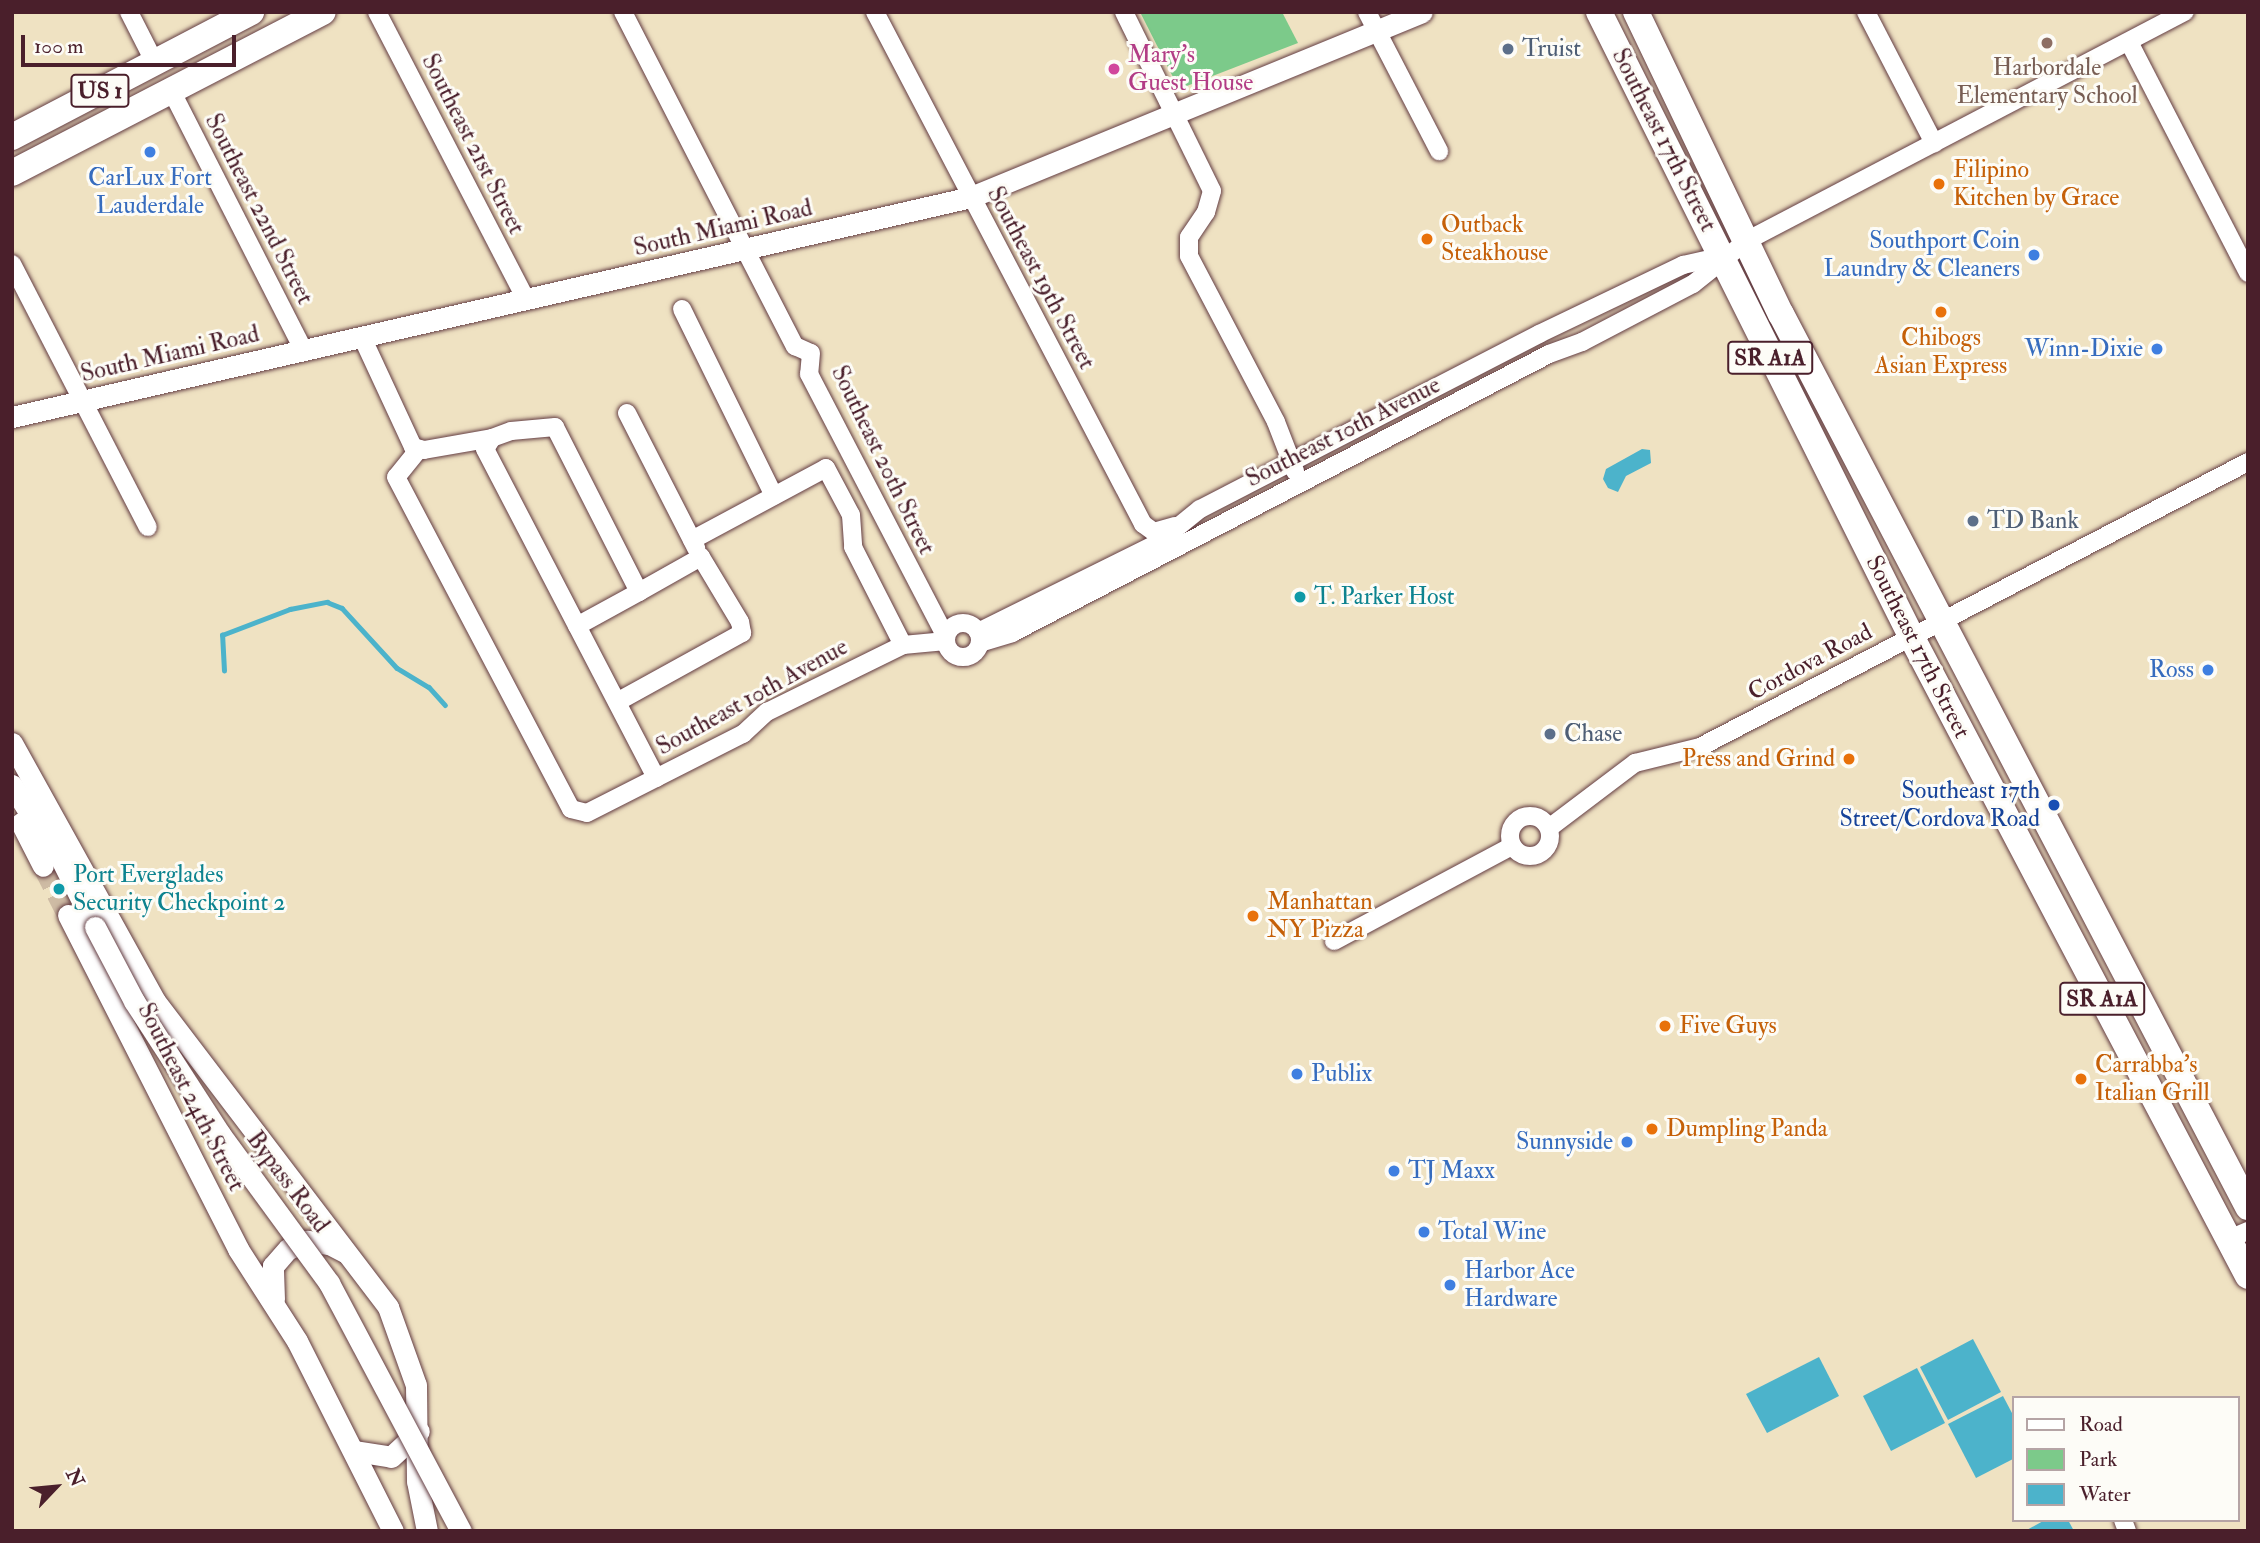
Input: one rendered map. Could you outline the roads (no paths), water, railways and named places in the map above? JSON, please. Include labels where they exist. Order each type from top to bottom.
[{"type":"main road","name":"US 1","points":[[12,137],[251,12]]},
{"type":"main road","name":"US 1","points":[[12,173],[323,12]]},
{"type":"main road","name":"Southeast 17th Street","points":[[1599,12],[1723,256],[1756,332],[1911,636],[2043,887],[2238,1235],[2248,1276]]},
{"type":"main road","name":"Southeast 17th Street","points":[[1636,12],[1748,240],[1781,314],[2248,1207]]},
{"type":"main road","points":[[171,90],[187,45]]},
{"type":"main road","points":[[138,107],[148,91],[155,63]]},
{"type":"main road","points":[[2023,849],[2077,880]]},
{"type":"main road","points":[[2043,887],[2067,890],[2098,921]]},
{"type":"street","points":[[129,12],[155,63]]},
{"type":"street","name":"Southeast 21st Street","points":[[377,12],[524,298]]},
{"type":"street","name":"Southeast 20th Street","points":[[623,12],[795,346],[811,353],[809,374],[946,639]]},
{"type":"street","name":"Southeast 19th Street","points":[[875,12],[1143,524],[1154,532],[1186,522]]},
{"type":"street","points":[[1124,12],[1212,191],[1206,212],[1189,237],[1189,256],[1276,422],[1298,482]]},
{"type":"street","name":"South Miami Road","points":[[12,417],[524,298],[746,251],[971,197],[1175,112],[1372,21],[1420,12]]},
{"type":"street","points":[[1866,12],[1934,143]]},
{"type":"street","name":"Southeast 10th Avenue","points":[[419,449],[396,477],[571,808],[587,813],[743,734],[767,712],[903,645],[946,639],[959,623],[979,637],[1012,633],[1298,482],[1693,284],[1723,256],[1748,240],[2185,12]]},
{"type":"street","points":[[1372,21],[1439,151]]},
{"type":"street","points":[[2129,42],[2248,273]]},
{"type":"street","name":"Southeast 22nd Street","points":[[171,90],[304,351]]},
{"type":"street","name":"Southeast 10th Avenue","points":[[946,639],[952,654],[964,658],[975,653],[979,637],[1158,543],[1200,509],[1683,265],[1723,256]]},
{"type":"street","points":[[12,264],[148,527]]},
{"type":"street","points":[[682,309],[774,496]]},
{"type":"street","points":[[362,337],[413,447],[419,449],[492,438],[511,430],[555,427],[639,592]]},
{"type":"street","points":[[617,702],[741,633],[740,622],[701,557],[627,413]]},
{"type":"street","points":[[1384,414],[1393,434]]},
{"type":"street","points":[[492,438],[485,449],[656,778]]},
{"type":"street","name":"Cordova Road","points":[[1549,828],[1635,763],[1700,747],[2248,462]]},
{"type":"street","points":[[692,540],[826,468],[851,514],[853,547],[903,645]]},
{"type":"street","points":[[577,626],[701,557]]},
{"type":"street","name":"Bypass Road","points":[[12,744],[64,869]]},
{"type":"street","name":"Southeast 24th Street","points":[[12,744],[155,1001],[261,1147],[349,1255],[396,1323],[416,1385],[419,1431],[417,1481],[427,1531]]},
{"type":"street","name":"Bypass Road","points":[[12,785],[64,869],[134,1001],[220,1135],[329,1283],[461,1531]]},
{"type":"street","points":[[12,805],[43,866]]},
{"type":"street","points":[[1537,817],[1549,828],[1549,844],[1539,855],[1524,856],[1512,846],[1510,830],[1521,818],[1537,817]]},
{"type":"street","points":[[1334,941],[1512,846]]},
{"type":"street","name":"Southeast 24th Street","points":[[68,915],[238,1248],[274,1299],[355,1451],[393,1531]]},
{"type":"street","name":"Southeast 24th Street","points":[[274,1299],[273,1266],[288,1249],[317,1242],[349,1255]]},
{"type":"street","points":[[355,1451],[391,1457],[419,1431]]},
{"type":"water","points":[[1642,449],[1650,450],[1651,463],[1626,476],[1618,492],[1608,488],[1603,479],[1606,469]]},
{"type":"water","points":[[1973,1339],[2001,1392],[1948,1420],[1920,1367]]},
{"type":"water","points":[[1819,1357],[1839,1396],[1767,1433],[1746,1394]]},
{"type":"water","points":[[1917,1368],[1945,1423],[1891,1451],[1863,1396]]},
{"type":"water","points":[[2003,1396],[2011,1411],[2011,1460],[1976,1478],[1948,1424]]},
{"type":"water","points":[[2041,1522],[2069,1522],[2074,1531],[2025,1531]]},
{"type":"waterway","points":[[224,671],[222,635],[290,609],[327,602],[342,608],[397,668],[429,687],[445,705]]},
{"type":"tunnel","points":[[43,866],[68,915]]},
{"type":"place","name":"Harbordale Elementary School","points":[[2047,43]]},
{"type":"place","name":"Truist","points":[[1508,49]]},
{"type":"place","name":"Mary's Guest House","points":[[1114,69]]},
{"type":"place","name":"CarLux Fort Lauderdale","points":[[150,152]]},
{"type":"place","name":"Filipino Kitchen by Grace","points":[[1939,184]]},
{"type":"place","name":"Outback Steakhouse","points":[[1427,239]]},
{"type":"place","name":"Southport Coin Laundry & Cleaners","points":[[2034,255]]},
{"type":"place","name":"Chibogs Asian Express","points":[[1941,312]]},
{"type":"place","name":"Winn-Dixie","points":[[2157,349]]},
{"type":"place","name":"TD Bank","points":[[1973,521]]},
{"type":"place","name":"T. Parker Host","points":[[1300,597]]},
{"type":"place","name":"Ross","points":[[2208,670]]},
{"type":"place","name":"Chase","points":[[1550,734]]},
{"type":"place","name":"Press and Grind","points":[[1849,759]]},
{"type":"place","name":"Southeast 17th Street/Cordova Road","points":[[2054,805]]},
{"type":"place","name":"Port Everglades Security Checkpoint 2","points":[[59,889]]},
{"type":"place","name":"Manhattan NY Pizza","points":[[1253,916]]},
{"type":"place","name":"Five Guys","points":[[1665,1026]]},
{"type":"place","name":"Publix","points":[[1297,1074]]},
{"type":"place","name":"Carrabba's Italian Grill","points":[[2081,1079]]},
{"type":"place","name":"Dumpling Panda","points":[[1652,1129]]},
{"type":"place","name":"Sunnyside","points":[[1627,1142]]},
{"type":"place","name":"TJ Maxx","points":[[1394,1171]]},
{"type":"place","name":"Total Wine","points":[[1424,1232]]},
{"type":"place","name":"Harbor Ace Hardware","points":[[1450,1285]]}]
